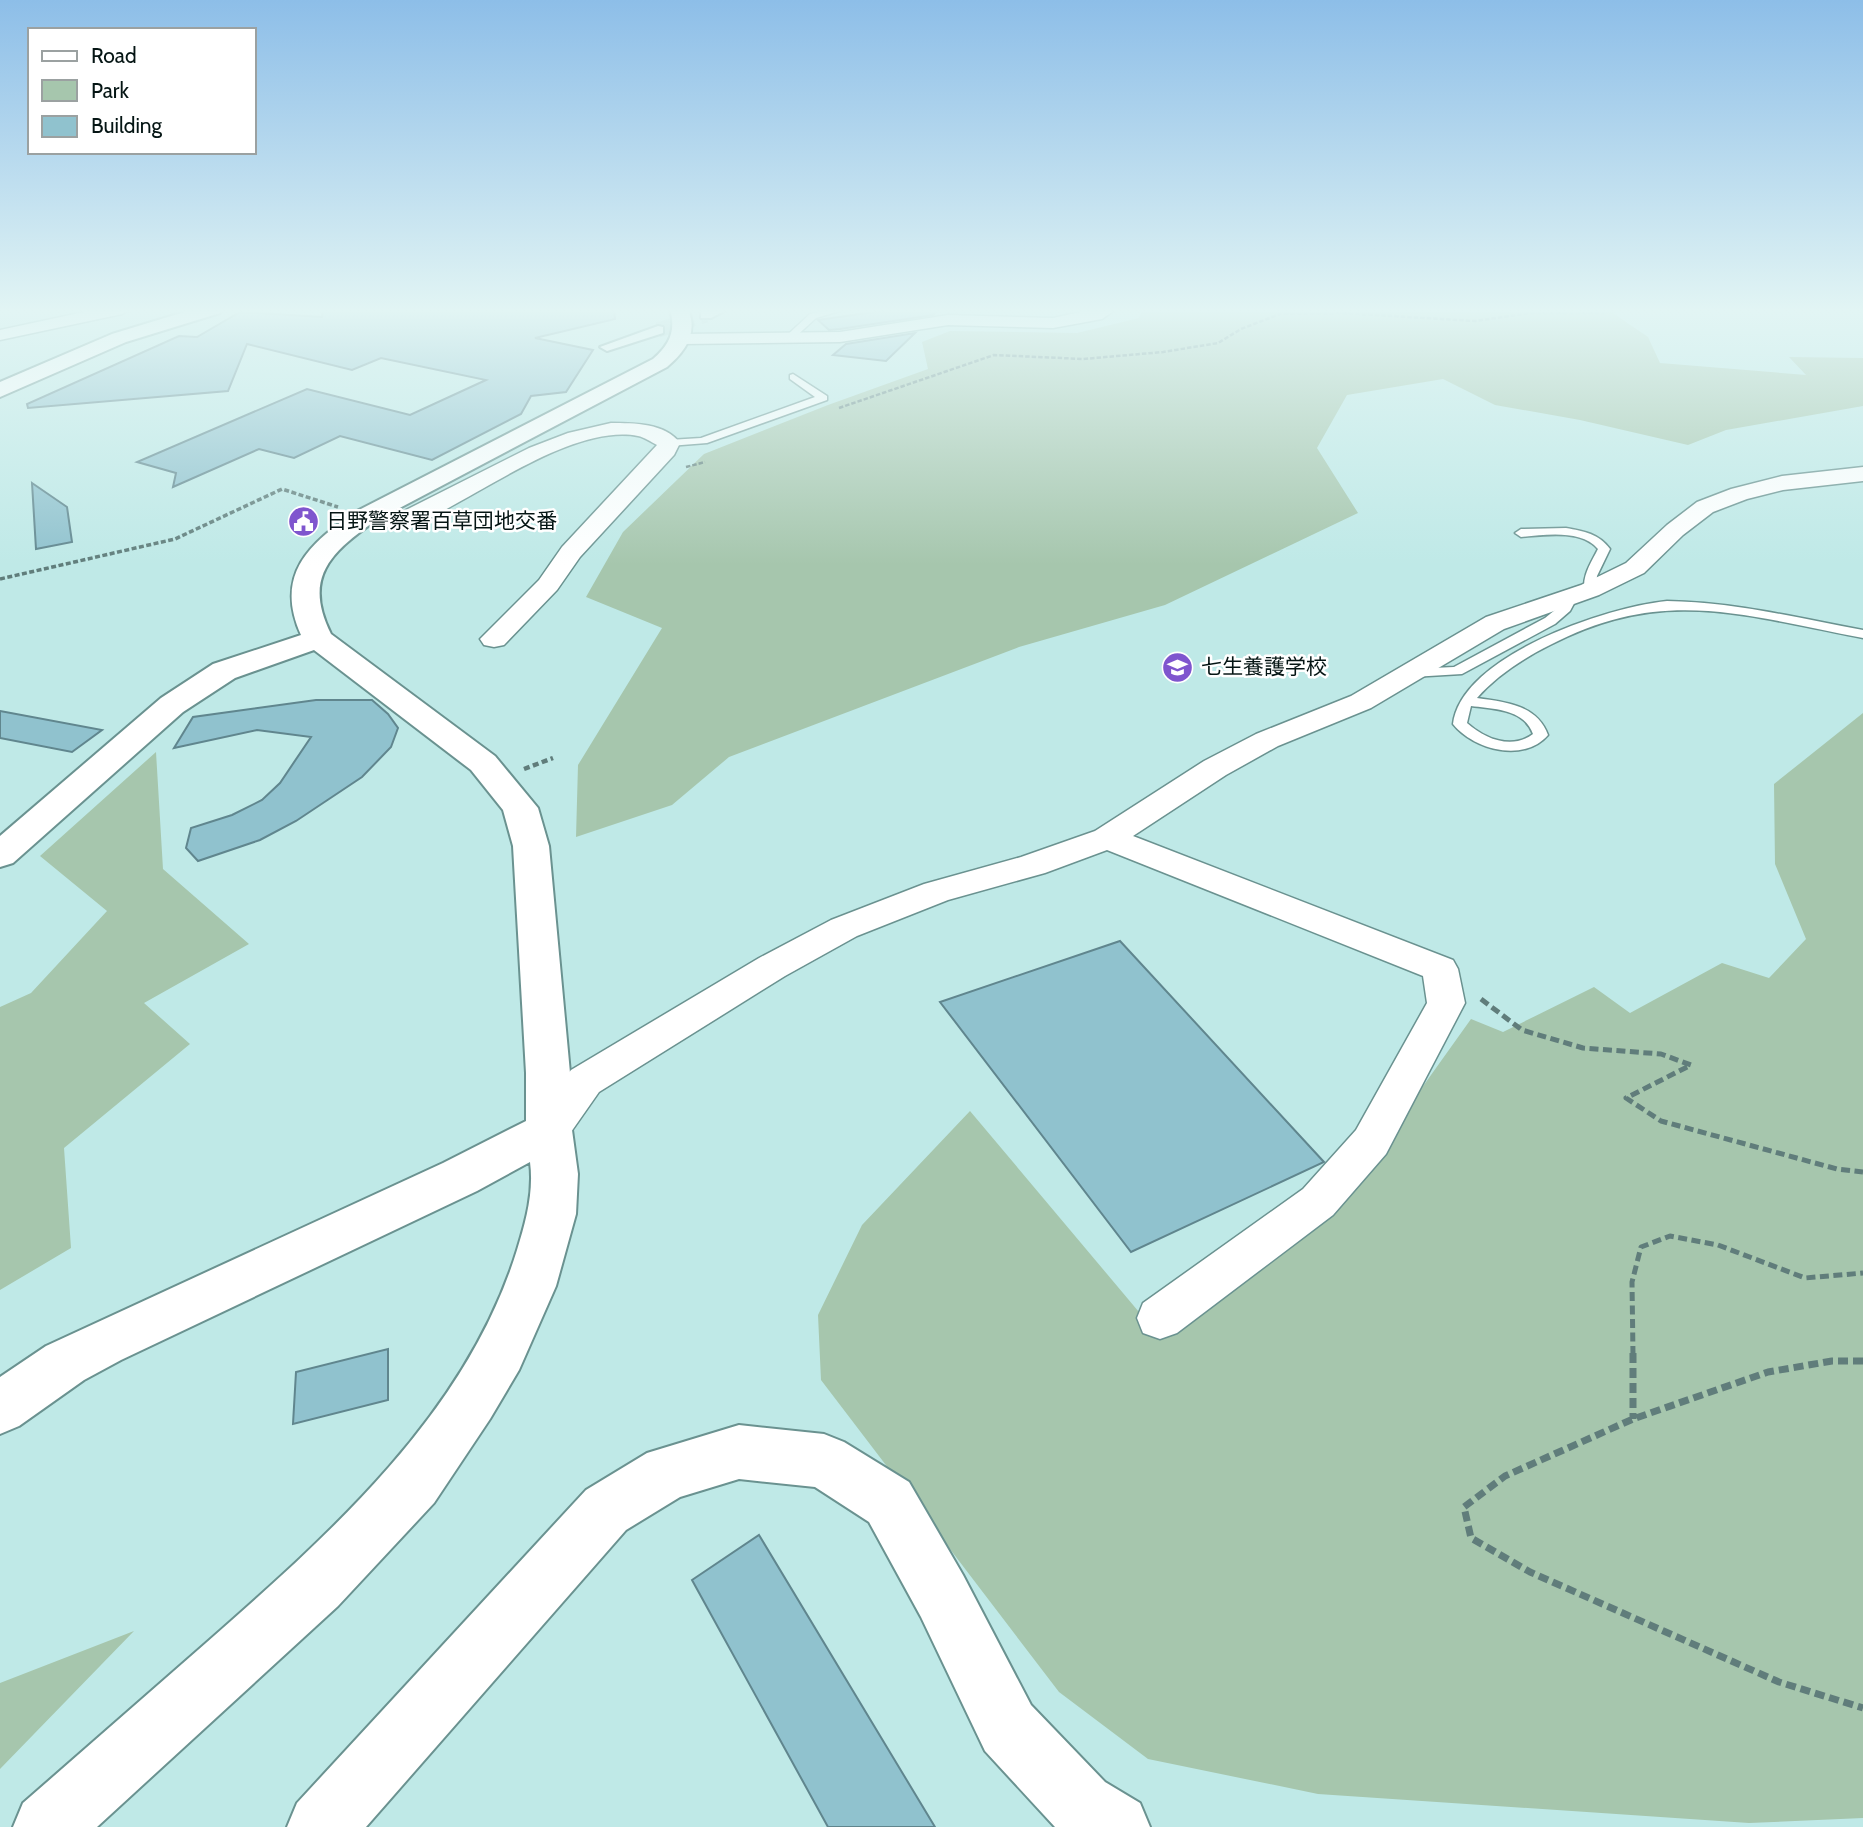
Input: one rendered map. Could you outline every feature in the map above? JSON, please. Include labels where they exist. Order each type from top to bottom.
[{"type":"street","points":[[47,1827],[317,1585],[414,1483],[442,1445],[500,1353],[531,1286],[552,1214],[555,1174],[549,1130],[548,1073],[531,846],[520,808],[483,763],[318,639],[306,611],[304,589],[310,570],[353,512],[599,394]]},
{"type":"street","points":[[353,512],[395,521],[405,520],[493,472],[587,434],[636,429],[660,435],[669,443],[640,479],[571,552],[548,585],[494,639]]},
{"type":"street","points":[[0,1408],[65,1363],[103,1343],[460,1177],[549,1130],[585,1081],[772,967],[844,928],[936,892],[1033,865],[1107,838],[1215,768],[1267,740],[1361,702],[1494,624],[1524,611],[1581,593],[1635,568],[1675,530],[1717,502],[1782,483],[1863,474]]},
{"type":"street","points":[[0,855],[172,705],[201,684],[224,671],[318,639]]},
{"type":"street","points":[[1107,838],[1440,969],[1446,1003],[1371,1142],[1318,1202],[1160,1318]]},
{"type":"street","points":[[321,1827],[606,1510],[667,1473],[739,1452],[824,1461],[889,1502],[942,1596],[1009,1728],[1081,1806],[1116,1827]]},
{"type":"lane","points":[[669,443],[703,441],[823,398],[818,394]]},
{"type":"lane","points":[[1412,673],[1457,671],[1550,621],[1581,593],[1604,549],[1601,542],[1588,536],[1566,532],[1521,533]]},
{"type":"lane","points":[[1466,701],[1520,711],[1539,726],[1541,735],[1535,741],[1524,746],[1487,741],[1467,732],[1460,724],[1460,714],[1466,701],[1478,688],[1528,652],[1580,626],[1634,610],[1664,605],[1714,608],[1863,634]]},
{"type":"lane","points":[[1510,643],[1528,652]]},
{"type":"path","points":[[832,410],[878,394]]},
{"type":"path","points":[[640,479],[712,459]]},
{"type":"path","points":[[0,579],[175,540],[282,489],[353,512]]},
{"type":"path","points":[[520,771],[553,758]]},
{"type":"path","points":[[1440,969],[1522,1030],[1583,1048],[1661,1054],[1691,1065],[1626,1098],[1661,1121],[1837,1169],[1863,1172]]},
{"type":"path","points":[[1633,1419],[1632,1282],[1641,1247],[1670,1236],[1718,1245],[1805,1278],[1863,1273]]},
{"type":"path","points":[[1863,1361],[1832,1361],[1768,1372],[1633,1419],[1505,1476],[1464,1507],[1471,1538],[1530,1572],[1779,1682],[1863,1708]]},
{"type":"green space","points":[[858,394],[1351,394],[1347,395],[1317,448],[1358,513],[1165,605],[1019,647],[729,757],[672,805],[576,837],[578,765],[662,628],[586,597],[623,532],[704,454]]},
{"type":"green space","points":[[1474,394],[1863,394],[1863,406],[1726,430],[1688,445],[1580,420],[1495,405]]},
{"type":"green space","points":[[1863,713],[1863,1818],[1749,1823],[1318,1794],[1148,1759],[1059,1692],[821,1380],[818,1315],[862,1225],[970,1111],[1144,1318],[1366,1166],[1471,1019],[1503,1032],[1594,987],[1630,1013],[1722,963],[1769,978],[1806,939],[1775,864],[1774,784]]},
{"type":"green space","points":[[156,752],[163,869],[249,944],[144,1003],[190,1044],[64,1148],[71,1248],[0,1290],[0,1007],[31,993],[107,911],[40,856]]},
{"type":"green space","points":[[134,1631],[0,1769],[0,1683]]},
{"type":"building","points":[[49,394],[190,394],[28,408],[27,404]]},
{"type":"building","points":[[295,394],[328,394],[410,415],[455,394],[546,394],[531,396],[521,414],[432,460],[340,436],[294,458],[259,449],[173,487],[176,473],[137,462]]},
{"type":"building","points":[[32,483],[67,507],[72,542],[36,549]]},
{"type":"building","points":[[316,700],[372,700],[388,714],[398,728],[391,747],[362,777],[296,821],[260,840],[198,861],[186,848],[191,828],[232,815],[262,800],[280,783],[311,737],[257,730],[174,748],[193,717]]},
{"type":"building","points":[[0,711],[102,730],[72,752],[0,738]]},
{"type":"building","points":[[1120,941],[1324,1162],[1131,1252],[940,1002]]},
{"type":"building","points":[[388,1349],[388,1400],[293,1424],[296,1372]]},
{"type":"building","points":[[759,1535],[935,1827],[828,1827],[692,1580]]},
{"type":"place","name":"日野警察署百草団地交番","points":[[303,521]]},
{"type":"place","name":"七生養護学校","points":[[1178,667]]}]
